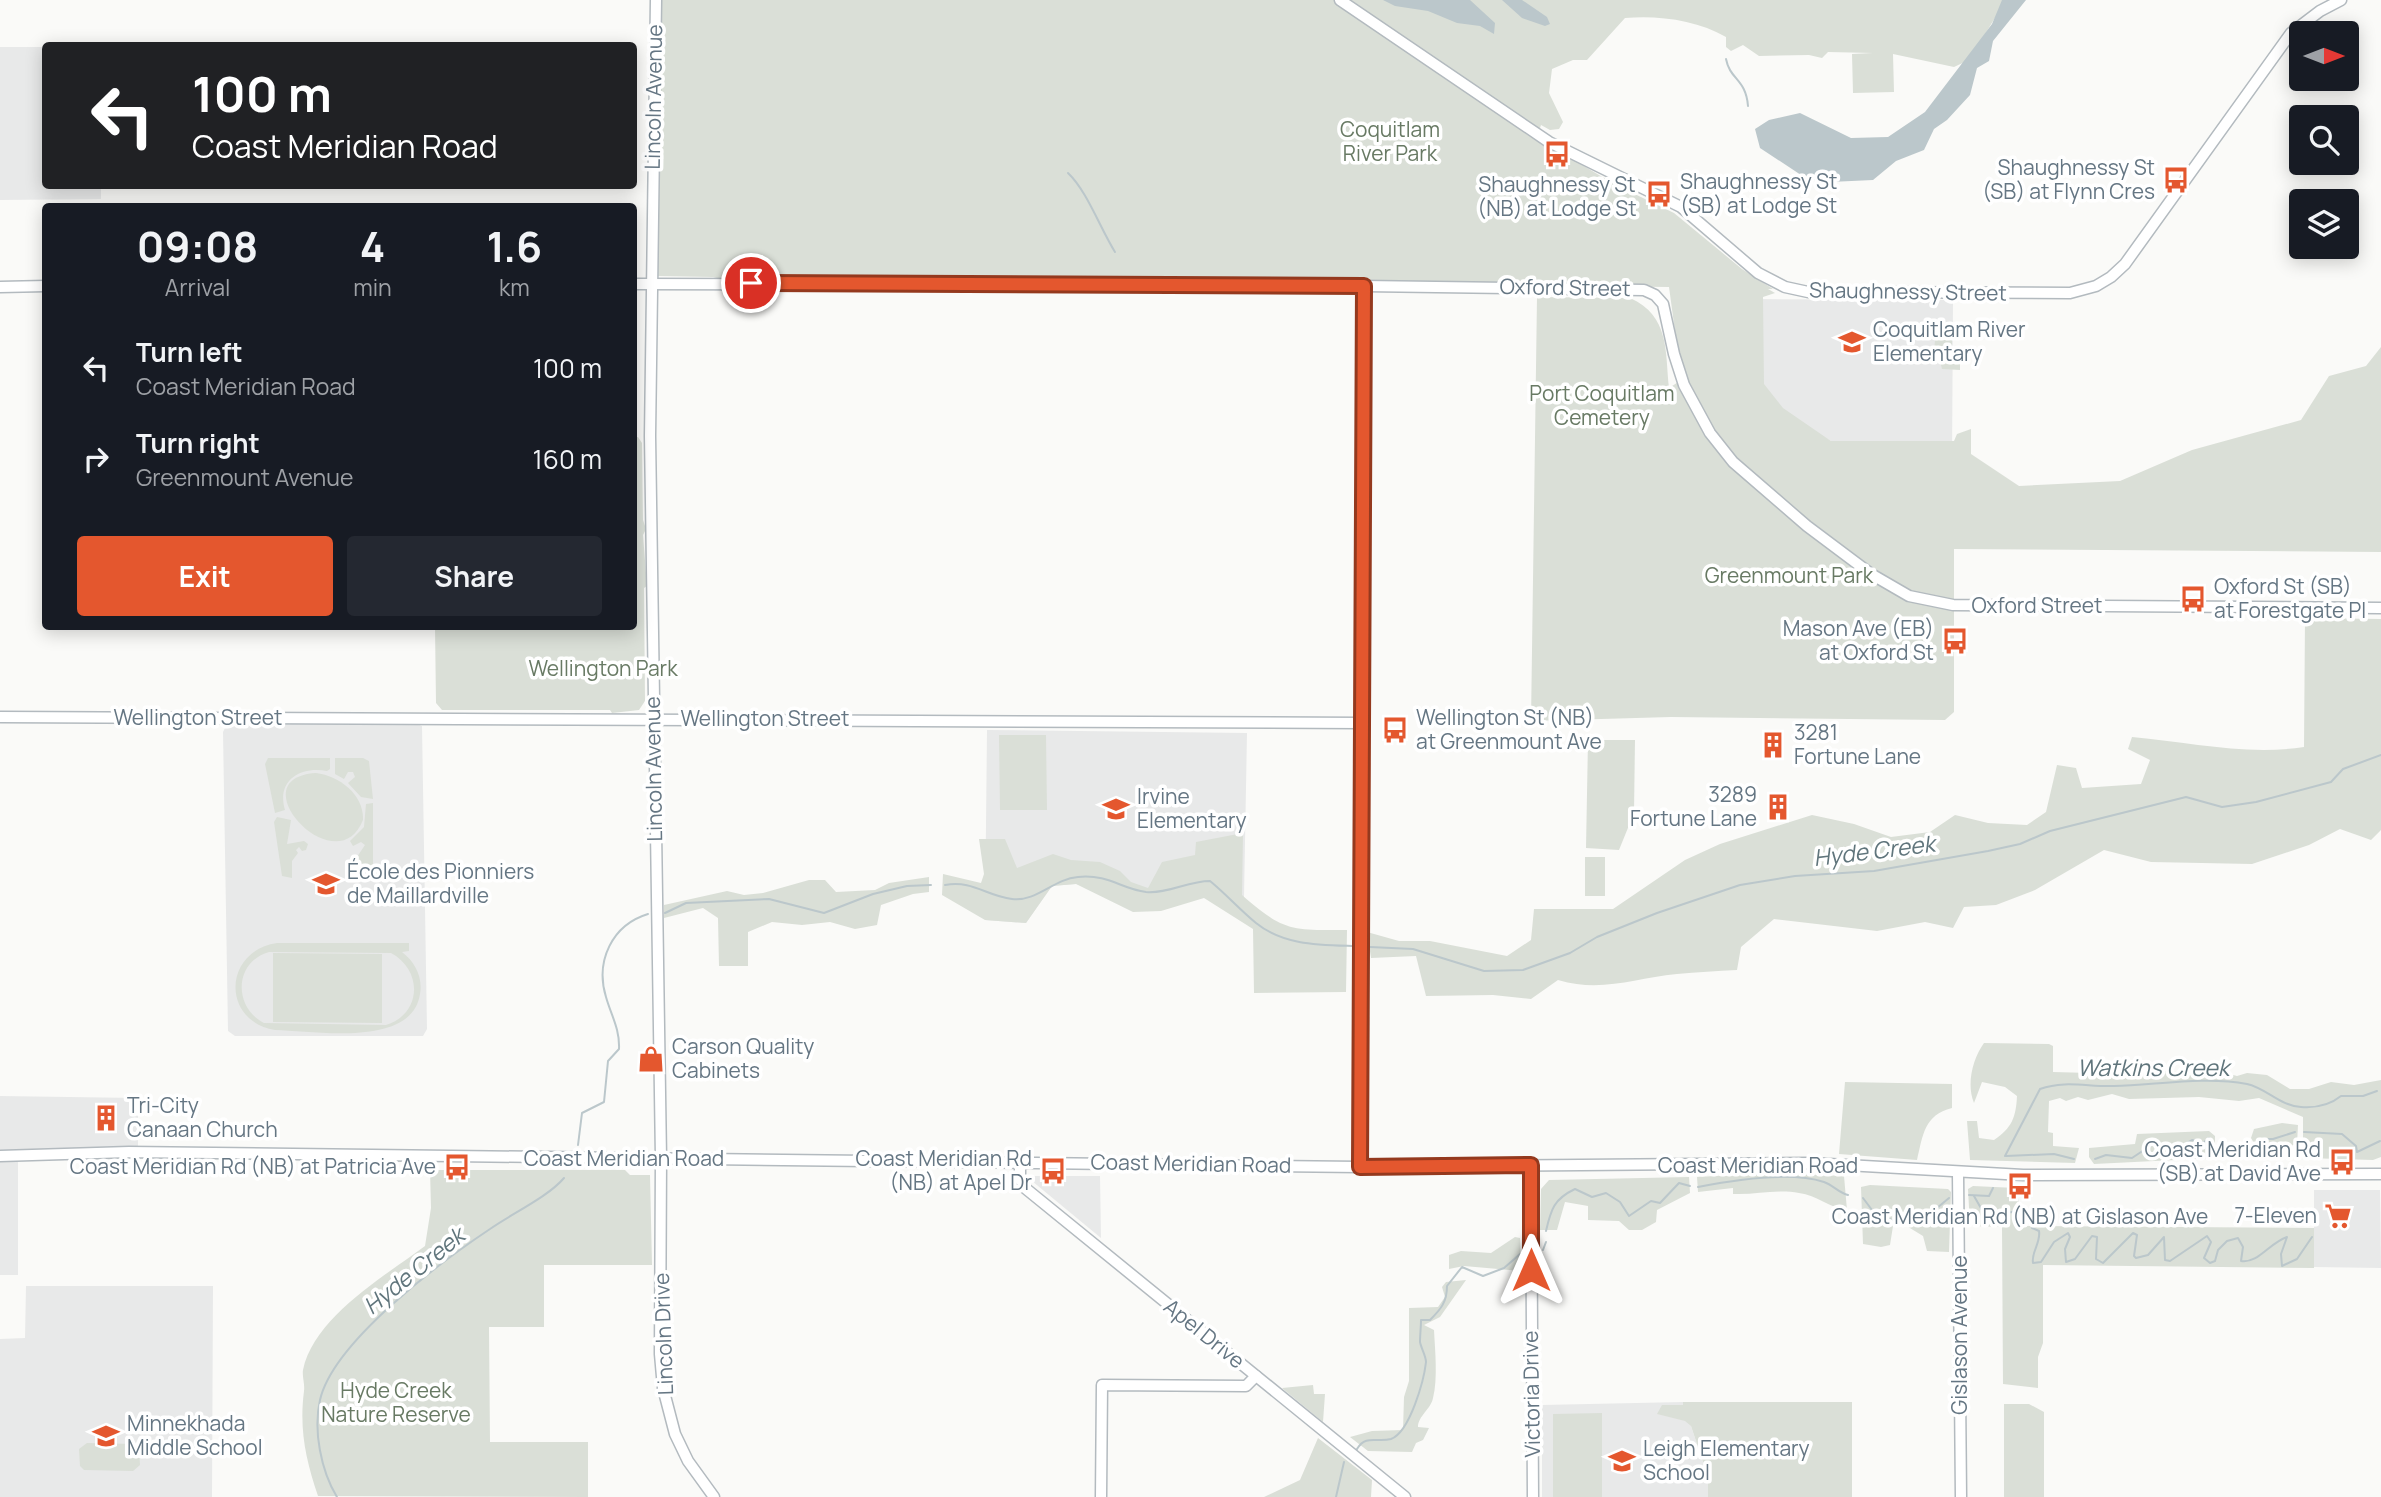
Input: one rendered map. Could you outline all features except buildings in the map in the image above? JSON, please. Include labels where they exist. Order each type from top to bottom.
[{"type":"street","name":"Lincoln Avenue","points":[[656,0],[650,283],[653,719],[661,1159]]},
{"type":"street","name":"Shaughnessy Street","points":[[1340,0],[1549,142],[1681,206],[1758,273],[1785,287],[1808,292],[2000,294],[2070,293],[2111,277],[2125,264],[2291,33],[2320,10],[2341,0]]},
{"type":"street","name":"Oxford Street","points":[[637,284],[1635,289],[1652,293],[1666,310],[1674,354],[1684,385],[1706,427],[1726,455],[1781,504],[1857,564],[1892,587],[1926,601],[1953,606],[2381,608]]},
{"type":"street","points":[[0,286],[42,286]]},
{"type":"street","points":[[1360,1167],[1364,286]]},
{"type":"street","name":"Wellington Street","points":[[0,717],[1362,723]]},
{"type":"street","name":"Coast Meridian Road","points":[[0,1156],[129,1152],[1360,1167],[1811,1163],[1958,1173],[2381,1174]]},
{"type":"street","name":"Lincoln Drive","points":[[661,1159],[663,1388],[682,1450],[714,1497]]},
{"type":"street","name":"Apel Drive","points":[[1020,1163],[1020,1179],[1025,1188],[1405,1497]]},
{"type":"street","name":"Victoria Drive","points":[[1531,1165],[1533,1497]]},
{"type":"street","name":"Gislason Avenue","points":[[1958,1173],[1961,1497]]},
{"type":"street","points":[[1101,1497],[1102,1385],[1246,1386],[1255,1376]]},
{"type":"shaded area","points":[[1383,0],[1470,0],[1495,23],[1494,34],[1480,26],[1457,23],[1428,11],[1395,6]]},
{"type":"shaded area","points":[[1502,0],[1522,0],[1547,17],[1550,24],[1545,26],[1522,18]]},
{"type":"shaded area","points":[[2002,0],[2026,0],[1993,41],[1989,61],[1977,68],[1970,95],[1947,120],[1934,129],[1924,150],[1896,161],[1873,180],[1830,182],[1807,179],[1760,148],[1755,129],[1769,120],[1800,113],[1851,138],[1888,137],[1925,112],[1992,24]]},
{"type":"shaded area","points":[[0,47],[42,47],[42,189],[101,189],[101,199],[0,200]]},
{"type":"shaded area","name":"Coquitlam River Elementary","points":[[1752,299],[1953,300],[1952,462],[1872,464],[1758,400]]},
{"type":"shaded area","name":"École des Pionniers de Maillardville","points":[[228,722],[412,722],[422,726],[427,1029],[423,1036],[235,1036],[228,1031],[223,732]]},
{"type":"shaded area","name":"Irvine Elementary","points":[[987,730],[1247,733],[1244,897],[1076,884],[1052,886],[1026,923],[985,920]]},
{"type":"shaded area","points":[[0,1096],[138,1098],[138,1151],[18,1151],[18,1275],[0,1275]]},
{"type":"shaded area","points":[[1032,1176],[1100,1176],[1101,1238],[1032,1181]]},
{"type":"shaded area","points":[[2314,1190],[2380,1190],[2381,1268],[2314,1267]]},
{"type":"shaded area","name":"Minnekhada Middle School","points":[[26,1286],[213,1286],[212,1497],[0,1497],[0,1339],[25,1338]]},
{"type":"shaded area","name":"Leigh Elementary School","points":[[1683,1402],[1708,1477],[1708,1497],[1542,1497],[1542,1405]]},
{"type":"green space","points":[[660,0],[2006,0],[1969,60],[1954,67],[1893,54],[1894,92],[1853,93],[1852,54],[1873,53],[1828,52],[1822,58],[1809,55],[1759,56],[1743,45],[1731,51],[1726,47],[1726,37],[1703,26],[1664,18],[1625,18],[1587,60],[1573,60],[1552,69],[1549,93],[1563,122],[1559,129],[1550,130],[1541,125],[1537,138],[1614,184],[1674,213],[1742,269],[1773,289],[1768,289],[1775,293],[1763,297],[1764,384],[1783,408],[1831,441],[1954,441],[1957,434],[1971,429],[1971,454],[2019,486],[2120,481],[2192,450],[2301,420],[2329,376],[2366,366],[2381,347],[2381,552],[1954,549],[1954,712],[1945,720],[1671,717],[1531,721],[1537,297],[1630,298],[1643,306],[1652,314],[1663,336],[1669,388],[1686,377],[1677,346],[1669,287],[926,279],[914,282],[790,278],[784,281],[751,277],[723,280],[713,277],[656,276],[662,10]]},
{"type":"green space","points":[[1935,339],[1952,340],[1952,356],[1960,356],[1960,370],[1942,369],[1939,357],[1934,355]]},
{"type":"green space","name":"Wellington Park","points":[[637,437],[642,443],[643,520],[646,529],[643,535],[647,586],[644,588],[645,701],[639,710],[612,713],[610,710],[442,710],[436,703],[435,630],[637,630]]},
{"type":"green space","points":[[2305,618],[2381,619],[2381,830],[2371,840],[2340,829],[2309,845],[2252,864],[2151,862],[2104,850],[2035,890],[1996,905],[1964,907],[1953,928],[1925,922],[1877,931],[1774,919],[1741,947],[1737,970],[1677,974],[1604,985],[1574,984],[1558,980],[1531,999],[1493,995],[1426,996],[1416,956],[1371,958],[1367,932],[1399,941],[1430,941],[1507,956],[1531,940],[1534,909],[1613,909],[1685,860],[1720,844],[1812,815],[1854,824],[1891,837],[1930,832],[1955,815],[1988,823],[2027,825],[2046,812],[2057,765],[2076,768],[2082,788],[2141,784],[2150,760],[2128,749],[2132,737],[2239,749],[2304,747]]},
{"type":"green space","points":[[999,735],[1046,735],[1047,810],[1000,810]]},
{"type":"green space","points":[[1588,740],[1635,740],[1634,813],[1619,850],[1586,848]]},
{"type":"green space","points":[[268,758],[330,758],[330,769],[308,771],[293,777],[284,791],[285,810],[275,813],[265,764]]},
{"type":"green space","points":[[335,758],[363,758],[369,761],[373,799],[361,797],[348,783],[355,777],[353,772],[348,772],[344,779],[335,774]]},
{"type":"green space","points":[[316,773],[334,778],[355,795],[363,820],[350,837],[333,841],[316,835],[300,823],[289,807],[286,792],[294,779]]},
{"type":"green space","points":[[373,803],[373,867],[364,867],[357,857],[365,845],[361,842],[353,846],[350,841],[364,827],[366,804]]},
{"type":"green space","points":[[277,817],[291,820],[287,844],[304,841],[308,844],[306,850],[302,851],[299,847],[296,850],[298,853],[292,861],[292,878],[282,876],[274,822]]},
{"type":"green space","points":[[1243,833],[1242,895],[1268,916],[1290,926],[1313,930],[1347,930],[1346,992],[1254,993],[1253,929],[1204,898],[1161,911],[1133,912],[1076,884],[1052,886],[1026,923],[985,920],[942,895],[943,874],[981,883],[984,874],[979,839],[1005,839],[1017,868],[1053,854],[1071,860],[1100,862],[1120,871],[1131,882],[1148,888],[1162,862],[1195,855],[1196,842]]},
{"type":"green space","points":[[1585,857],[1605,857],[1605,896],[1585,896]]},
{"type":"green space","points":[[929,877],[929,892],[913,894],[881,905],[877,925],[855,929],[830,922],[802,925],[772,922],[748,932],[748,966],[719,966],[718,918],[703,908],[664,918],[664,905],[727,891],[744,895],[763,893],[809,880],[825,880],[836,892],[875,890],[889,883]]},
{"type":"green space","points":[[277,943],[409,943],[409,951],[402,952],[417,970],[420,994],[413,1011],[400,1023],[381,1029],[360,1033],[275,1030],[257,1024],[245,1014],[238,1001],[235,986],[238,972],[246,959],[259,949]],"holes":[[[269,952],[391,953],[409,970],[414,991],[406,1012],[386,1025],[264,1023],[254,1016],[243,996],[242,985],[249,965],[257,957]]]},
{"type":"green space","points":[[273,953],[382,954],[382,1023],[273,1022]]},
{"type":"green space","points":[[1984,1043],[2049,1044],[2053,1046],[2053,1072],[2091,1073],[2116,1070],[2136,1075],[2149,1071],[2219,1071],[2237,1076],[2247,1073],[2267,1075],[2290,1089],[2309,1089],[2331,1082],[2354,1085],[2381,1080],[2381,1157],[2373,1160],[2306,1158],[2303,1155],[2303,1117],[2259,1098],[2239,1101],[2199,1097],[2129,1099],[2112,1094],[2088,1100],[2078,1097],[2066,1101],[2060,1098],[2049,1101],[2048,1132],[2053,1133],[2053,1146],[2079,1148],[2075,1163],[1970,1160],[1967,1121],[1977,1121],[1979,1138],[1994,1140],[2009,1126],[2014,1116],[2017,1096],[2005,1087],[1982,1082],[1974,1103],[1972,1072]]},
{"type":"green space","points":[[1845,1082],[1952,1084],[1952,1108],[1930,1121],[1923,1134],[1917,1160],[1839,1154]]},
{"type":"green space","points":[[2282,1123],[2298,1125],[2297,1144],[2277,1150],[2254,1143],[2251,1138],[2254,1129]]},
{"type":"green space","points":[[2209,1131],[2215,1136],[2215,1158],[2094,1164],[2089,1157],[2089,1148],[2135,1144],[2137,1134]]},
{"type":"green space","name":"Hyde Creek Nature Reserve","points":[[430,1170],[625,1170],[630,1175],[650,1175],[652,1265],[544,1265],[544,1327],[489,1327],[490,1442],[588,1442],[588,1497],[318,1496],[303,1432],[303,1370],[321,1332],[336,1315],[372,1284],[425,1246],[431,1208]]},
{"type":"green space","points":[[1773,1173],[1844,1176],[1847,1210],[1805,1194],[1791,1192],[1733,1194],[1733,1188],[1698,1192],[1697,1177]]},
{"type":"green space","points":[[1689,1177],[1690,1193],[1657,1210],[1656,1222],[1642,1230],[1629,1230],[1619,1221],[1588,1220],[1588,1206],[1565,1202],[1557,1230],[1540,1230],[1541,1189],[1549,1180]]},
{"type":"green space","points":[[1870,1185],[1948,1189],[1951,1192],[1949,1252],[1927,1251],[1923,1236],[1905,1225],[1893,1226],[1890,1245],[1881,1247],[1863,1244],[1861,1187]]},
{"type":"green space","points":[[1973,1186],[2016,1188],[2020,1207],[2019,1226],[2314,1228],[2314,1268],[2043,1265],[2043,1343],[2038,1357],[2038,1388],[2003,1384],[2002,1227],[1970,1226],[1968,1189]]},
{"type":"green space","points":[[1515,1237],[1520,1238],[1521,1271],[1464,1266],[1449,1269],[1449,1255],[1461,1251],[1491,1253]]},
{"type":"green space","points":[[1466,1280],[1440,1317],[1424,1325],[1434,1330],[1436,1373],[1432,1402],[1418,1427],[1429,1428],[1423,1440],[1416,1443],[1412,1452],[1368,1451],[1350,1437],[1372,1431],[1403,1430],[1404,1397],[1409,1381],[1409,1308],[1438,1307],[1445,1297],[1442,1287],[1446,1282]]},
{"type":"green space","points":[[1313,1385],[1314,1394],[1325,1394],[1323,1422],[1282,1388]]},
{"type":"green space","points":[[1683,1402],[1852,1402],[1852,1497],[1708,1497],[1708,1477],[1691,1426],[1685,1421],[1657,1414],[1662,1405],[1683,1405]]},
{"type":"green space","points":[[2004,1404],[2029,1404],[2044,1412],[2044,1497],[2004,1497]]},
{"type":"green space","points":[[1602,1413],[1602,1497],[1553,1497],[1553,1414]]},
{"type":"green space","points":[[1318,1438],[1372,1480],[1371,1497],[1264,1497],[1300,1480]]},
{"type":"green space","points":[[87,1443],[135,1444],[139,1450],[140,1465],[133,1471],[84,1470],[80,1466],[79,1449]]},
{"type":"waterway","points":[[1726,59],[1744,90],[1748,106]]},
{"type":"waterway","points":[[1068,173],[1087,200],[1115,252]]},
{"type":"waterway","name":"Hyde Creek","points":[[1370,947],[1413,949],[1484,971],[1523,970],[1570,953],[1597,937],[1657,913],[1740,885],[1795,876],[1874,871],[1988,851],[2020,844],[2050,831],[2186,797],[2222,807],[2256,802],[2331,782],[2343,769],[2381,755]]},
{"type":"waterway","name":"Hyde Creek","points":[[945,885],[972,886],[1003,897],[1021,899],[1078,877],[1098,878],[1146,892],[1210,881],[1256,923],[1278,936],[1301,942],[1352,946]]},
{"type":"waterway","name":"Hyde Creek","points":[[665,913],[686,903],[769,899],[824,913],[873,894],[907,886],[931,885]]},
{"type":"waterway","name":"Hyde Creek","points":[[578,1145],[582,1113],[604,1102],[608,1061],[619,1049],[617,1029],[603,984],[605,958],[616,936],[635,919],[648,914]]},
{"type":"waterway","name":"Watkins Creek","points":[[2005,1156],[2040,1089],[2049,1086],[2231,1082],[2254,1086],[2286,1104],[2306,1107],[2327,1104],[2341,1096],[2363,1096],[2377,1091]]},
{"type":"waterway","points":[[2261,1139],[2273,1139],[2295,1132]]},
{"type":"waterway","points":[[2304,1132],[2342,1134],[2356,1146],[2357,1152],[2380,1141]]},
{"type":"waterway","points":[[2095,1159],[2106,1155],[2132,1158],[2153,1144],[2174,1150],[2192,1140],[2203,1143],[2209,1138]]},
{"type":"waterway","points":[[2006,1156],[2054,1154],[2074,1159]]},
{"type":"waterway","name":"Watkins Creek","points":[[1698,1187],[1744,1179],[1794,1177],[1824,1182],[1848,1195]]},
{"type":"waterway","name":"Hyde Creek","points":[[337,1497],[323,1463],[317,1424],[320,1400],[329,1377],[345,1353],[392,1305],[445,1261],[549,1192],[564,1178]]},
{"type":"waterway","name":"Watkins Creek","points":[[1546,1231],[1554,1206],[1575,1189],[1592,1197],[1606,1193],[1620,1202],[1629,1216],[1651,1201],[1660,1203],[1679,1183],[1690,1186]]},
{"type":"waterway","name":"Watkins Creek","points":[[1969,1195],[1989,1196],[1993,1188]]},
{"type":"waterway","points":[[1974,1196],[1986,1217],[2017,1211]]},
{"type":"waterway","name":"Watkins Creek","points":[[1863,1198],[1875,1214],[1892,1220],[1925,1218],[1949,1198]]},
{"type":"waterway","points":[[2032,1228],[2039,1231],[2033,1263],[2041,1262],[2054,1242],[2068,1233],[2070,1237],[2065,1249],[2066,1262],[2075,1259],[2092,1236],[2097,1237],[2096,1259],[2103,1263],[2133,1233],[2137,1235],[2136,1258],[2148,1255],[2164,1237],[2165,1260],[2170,1261],[2207,1236],[2211,1242],[2204,1258],[2210,1263],[2215,1261],[2218,1250],[2227,1241],[2238,1238],[2243,1247],[2241,1261],[2247,1261],[2287,1237],[2281,1254],[2282,1266],[2297,1259],[2312,1237]]},
{"type":"waterway","name":"Watkins Creek","points":[[1543,1250],[1546,1242]]},
{"type":"waterway","name":"Watkins Creek","points":[[1357,1449],[1368,1440],[1391,1439],[1404,1427],[1419,1392],[1426,1362],[1420,1342],[1421,1320],[1430,1320],[1440,1309],[1445,1301],[1447,1286],[1462,1267],[1483,1276],[1504,1268],[1520,1254]]},
{"type":"waterway","name":"Watkins Creek","points":[[1336,1497],[1344,1462]]},
{"type":"place","name":"Shaughnessy St (NB) at Lodge St","points":[[1557,154]]},
{"type":"place","name":"Shaughnessy St (SB) at Flynn Cres","points":[[2176,180]]},
{"type":"place","name":"Shaughnessy St (SB) at Lodge St","points":[[1659,194]]},
{"type":"place","name":"Coquitlam River Elementary","points":[[1852,342]]},
{"type":"place","name":"Oxford St (SB) at Forestgate Pl","points":[[2193,599]]},
{"type":"place","name":"Mason Ave (EB) at Oxford St","points":[[1955,641]]},
{"type":"place","name":"Wellington St (NB) at Greenmount Ave","points":[[1395,730]]},
{"type":"place","name":"3281 Fortune Lane","points":[[1773,745]]},
{"type":"place","name":"3289 Fortune Lane","points":[[1778,807]]},
{"type":"place","name":"Irvine Elementary","points":[[1116,809]]},
{"type":"place","name":"École des Pionniers de Maillardville","points":[[326,884]]},
{"type":"place","name":"Carson Quality Cabinets","points":[[651,1059]]},
{"type":"place","name":"Tri-City Canaan Church","points":[[106,1118]]},
{"type":"place","name":"Coast Meridian Rd (SB) at David Ave","points":[[2342,1162]]},
{"type":"place","name":"Coast Meridian Rd (NB) at Patricia Ave","points":[[457,1167]]},
{"type":"place","name":"Coast Meridian Rd (NB) at Apel Dr","points":[[1053,1171]]},
{"type":"place","name":"Coast Meridian Rd (NB) at Gislason Ave","points":[[2020,1186]]},
{"type":"place","name":"7-Eleven","points":[[2338,1216]]},
{"type":"place","name":"Minnekhada Middle School","points":[[106,1436]]},
{"type":"place","name":"Leigh Elementary School","points":[[1622,1461]]},
{"type":"route","points":[[751,283],[1364,286],[1360,1167],[1531,1165],[1531,1270]]},
{"type":"park label","name":"Coquitlam River Park","points":[[1390,142]]},
{"type":"park label","name":"Port Coquitlam Cemetery","points":[[1602,406]]},
{"type":"park label","name":"Greenmount Park","points":[[1789,576]]}]
